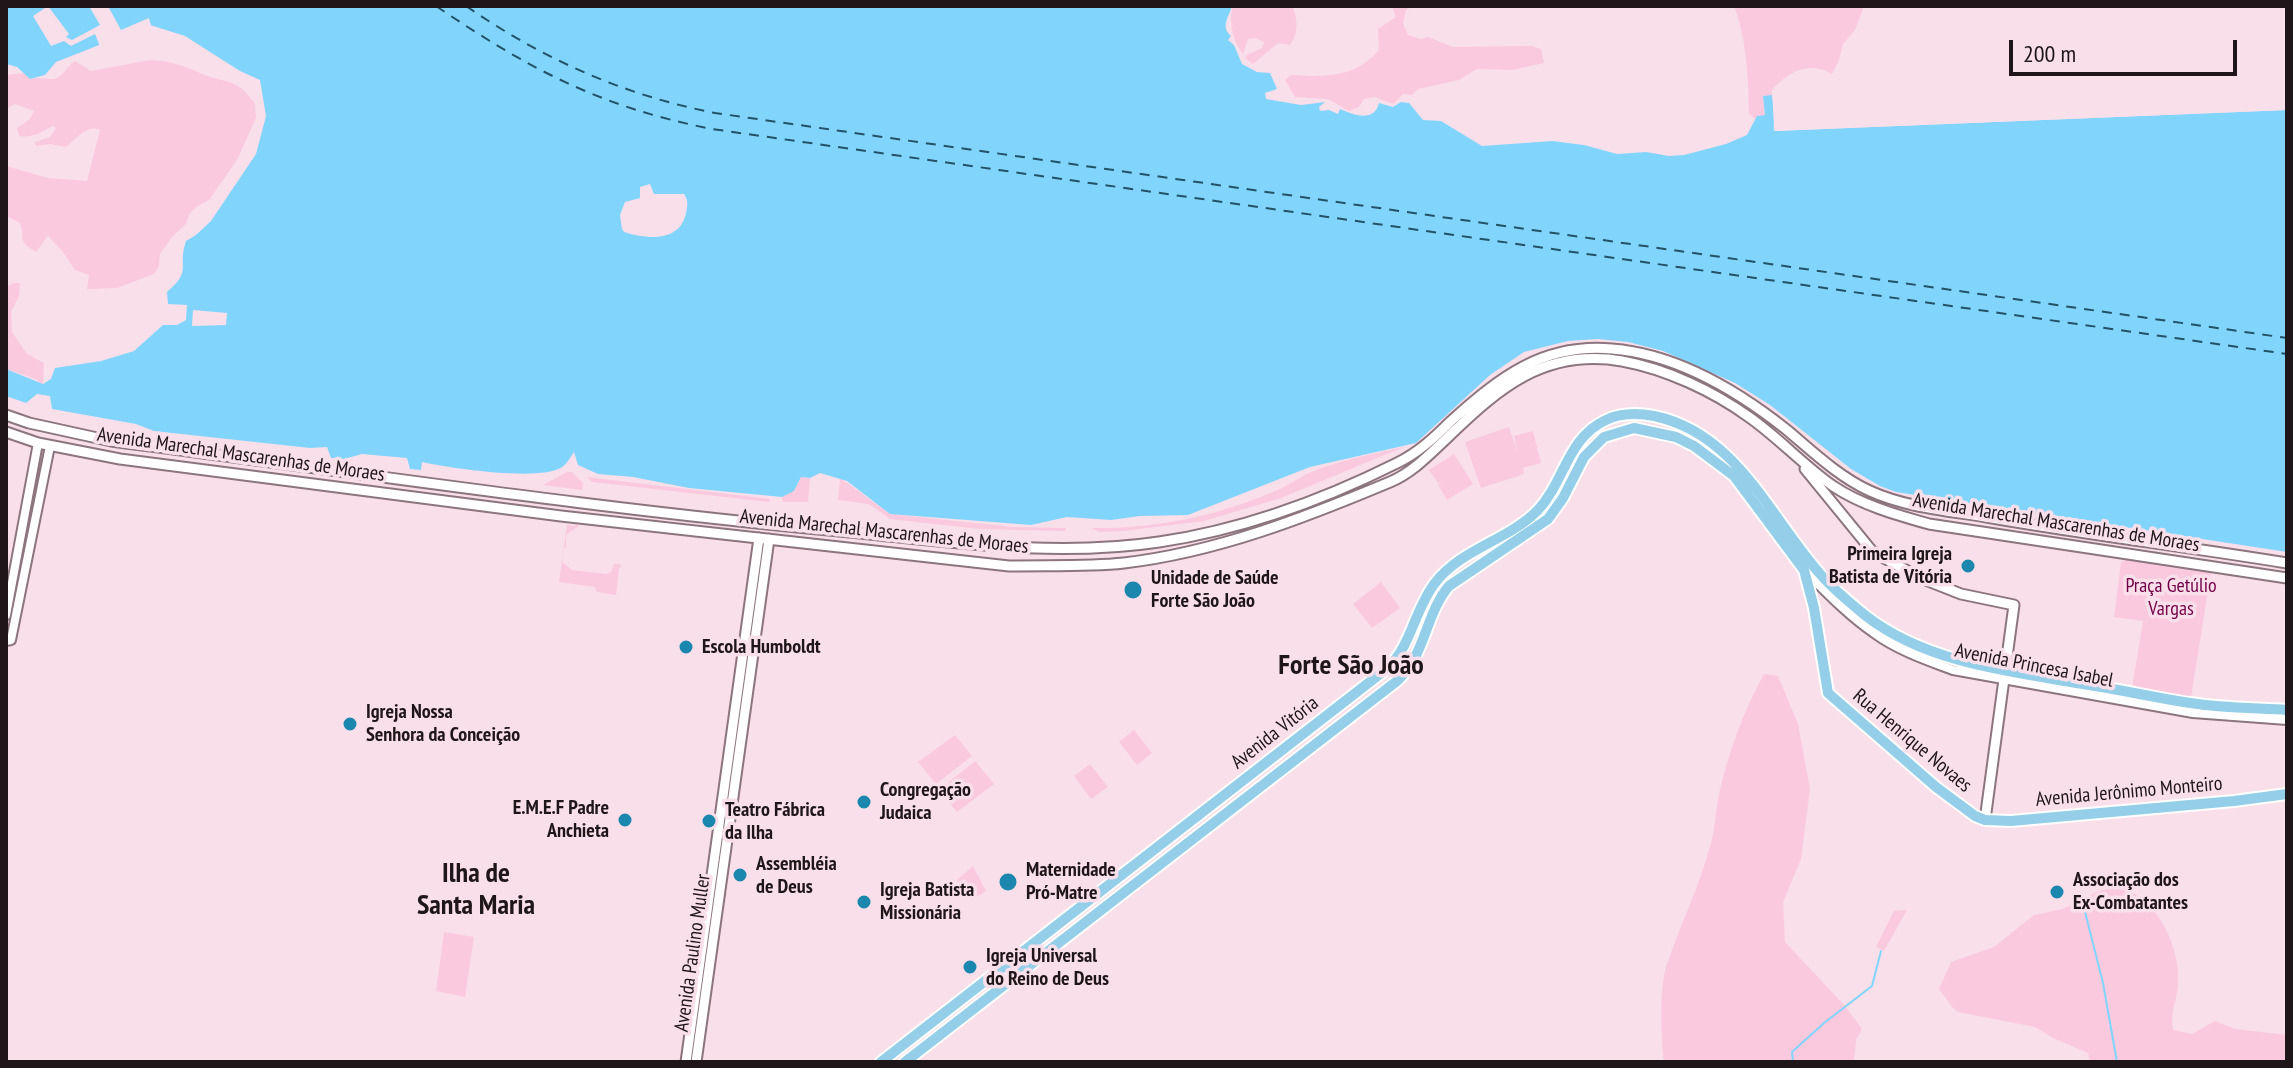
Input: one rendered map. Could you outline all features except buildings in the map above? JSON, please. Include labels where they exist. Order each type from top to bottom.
[{"type":"main road","name":"Avenida Marechal Mascarenhas de Moraes","points":[[6,415],[111,441],[753,523],[1019,549],[1112,548],[1197,536],[1297,506],[1403,461],[1426,445],[1495,382],[1517,368],[1579,349],[1614,349],[1642,354],[1722,385],[1766,413],[1854,483],[1895,500],[2022,523],[2287,563]]},
{"type":"main road","name":"Avenida Marechal Mascarenhas de Moraes","points":[[6,432],[50,446],[131,460],[561,516],[1009,566],[1124,563],[1208,548],[1260,533],[1395,480],[1419,463],[1501,389],[1523,375],[1554,365],[1596,358],[1654,369],[1702,389],[1749,417],[1836,488],[1872,505],[1929,524],[2287,578]]},
{"type":"main road","name":"Avenida Vitória","points":[[881,1062],[1389,667],[1406,645],[1429,593],[1439,579],[1452,567],[1537,511],[1583,436],[1608,419],[1641,414],[1664,418],[1716,446],[1742,471],[1821,575]]},
{"type":"main road","name":"Avenida Vitória","points":[[905,1062],[1403,675],[1417,656],[1439,601],[1449,586],[1548,519],[1563,498],[1584,457],[1604,437],[1621,430],[1641,429],[1668,435],[1694,446],[1734,476],[1804,570]]},
{"type":"main road","points":[[38,443],[66,432]]},
{"type":"main road","points":[[1798,460],[1872,551],[1919,577],[1961,594],[2014,605],[1980,818]]},
{"type":"main road","points":[[753,523],[764,538]]},
{"type":"main road","name":"Avenida Paulino Muller","points":[[686,1062],[703,930],[764,538]]},
{"type":"main road","name":"Avenida Paulino Muller","points":[[696,1062],[764,538]]},
{"type":"main road","name":"Rua Henrique Novaes","points":[[1804,570],[1814,608],[1828,693],[1936,787],[1980,818]]},
{"type":"main road","name":"Avenida Princesa Isabel","points":[[1821,575],[1869,619],[1947,657],[2004,676],[2193,703],[2287,710]]},
{"type":"main road","name":"Avenida Jerônimo Monteiro","points":[[1980,818],[2011,821],[2287,794]]},
{"type":"main road","points":[[1093,896],[1110,903]]},
{"type":"main road","points":[[703,930],[715,934]]},
{"type":"main road","points":[[699,966],[710,968]]},
{"type":"street","points":[[6,615],[38,443]]},
{"type":"street","points":[[9,637],[50,446]]},
{"type":"street","name":"Avenida Princesa Isabel","points":[[1804,570],[1842,608],[1876,635],[1916,656],[1953,670],[2004,676],[2193,713],[2287,720]]},
{"type":"green space","points":[[1233,6],[1292,6],[1297,26],[1293,41],[1290,45],[1278,43],[1253,64],[1245,58],[1262,48],[1264,42],[1248,39],[1243,54],[1232,31]]},
{"type":"green space","points":[[1392,6],[1413,6],[1406,10],[1403,23],[1408,35],[1421,39],[1428,37],[1453,47],[1532,46],[1541,49],[1544,63],[1512,70],[1477,69],[1459,80],[1418,89],[1412,95],[1403,94],[1393,104],[1375,97],[1364,99],[1359,107],[1349,111],[1328,99],[1295,97],[1285,80],[1291,75],[1339,74],[1370,59],[1379,50],[1378,29],[1396,17]]},
{"type":"green space","points":[[1734,6],[1864,6],[1855,30],[1843,44],[1832,74],[1815,68],[1792,73],[1772,90],[1772,95],[1763,96],[1765,115],[1755,119],[1749,114],[1744,45]]},
{"type":"green space","points":[[150,60],[176,64],[236,85],[255,104],[256,118],[237,160],[209,200],[189,214],[186,224],[172,237],[160,254],[159,266],[154,274],[117,288],[87,289],[89,275],[75,270],[48,236],[36,252],[24,242],[20,223],[6,216],[6,166],[48,178],[87,181],[100,130],[86,131],[66,147],[50,144],[36,146],[35,142],[50,137],[56,128],[53,126],[32,135],[19,136],[17,128],[30,119],[34,111],[15,104],[6,109],[6,75],[23,73],[30,79],[52,79],[59,77],[75,61],[91,71]]},
{"type":"green space","points":[[20,283],[19,296],[11,312],[12,332],[27,354],[44,363],[43,385],[36,379],[6,369],[6,287]]},
{"type":"green space","points":[[1509,427],[1518,454],[1514,436],[1533,431],[1541,463],[1523,468],[1524,474],[1481,488],[1465,442]]},
{"type":"green space","points":[[1404,447],[1281,498],[1204,521],[1123,531],[1100,532],[1091,528],[1141,526],[1213,513],[1259,498],[1320,468]]},
{"type":"green space","points":[[1454,454],[1473,484],[1447,500],[1438,485],[1442,482],[1438,483],[1429,470]]},
{"type":"green space","points":[[572,472],[583,483],[582,490],[543,485]]},
{"type":"green space","points":[[587,477],[770,499],[769,502],[592,482]]},
{"type":"green space","points":[[801,477],[810,478],[808,502],[783,502],[782,497],[794,491]]},
{"type":"green space","points":[[840,478],[890,514],[1013,527],[1065,528],[1066,531],[979,529],[890,519],[869,504],[838,500]]},
{"type":"green space","points":[[574,522],[579,526],[566,535],[562,562],[572,570],[606,574],[611,572],[614,564],[620,564],[622,568],[619,567],[616,595],[597,592],[595,587],[559,582],[567,525],[576,526]]},
{"type":"green space","name":"Praça Getúlio Vargas","points":[[2129,559],[2212,566],[2191,697],[2132,688],[2143,621],[2114,617],[2121,562]]},
{"type":"green space","points":[[1381,582],[1400,608],[1372,628],[1353,604]]},
{"type":"green space","points":[[1764,674],[1778,676],[1798,724],[1810,789],[1801,859],[1783,902],[1785,942],[1845,1006],[1862,1029],[1856,1040],[1854,1062],[1664,1062],[1661,1013],[1664,974],[1707,859],[1719,794],[1732,747]]},
{"type":"green space","points":[[1134,730],[1152,753],[1137,765],[1119,742]]},
{"type":"green space","points":[[955,735],[972,756],[936,784],[918,762]]},
{"type":"green space","points":[[975,761],[994,784],[957,812],[939,790]]},
{"type":"green space","points":[[1090,764],[1108,787],[1091,799],[1074,776]]},
{"type":"green space","points":[[973,866],[986,891],[972,900],[957,880]]},
{"type":"green space","points":[[2115,887],[2143,899],[2163,924],[2171,940],[2178,971],[2173,1030],[2192,1034],[2215,1021],[2235,1029],[2287,1035],[2287,1062],[2090,1062],[2088,1053],[2035,1027],[1958,1012],[1939,989],[1951,962],[1994,947],[2034,915],[2063,909],[2099,891]]},
{"type":"green space","points":[[1907,910],[1884,951],[1876,947],[1894,911]]},
{"type":"green space","points":[[444,932],[474,937],[465,997],[436,991]]},
{"type":"water","points":[[6,6],[1232,6],[1226,25],[1231,36],[1228,40],[1234,45],[1242,64],[1257,72],[1270,73],[1277,89],[1265,93],[1266,99],[1301,105],[1325,102],[1319,107],[1320,111],[1329,110],[1338,114],[1340,109],[1363,116],[1373,113],[1379,103],[1393,107],[1401,102],[1409,103],[1423,120],[1441,121],[1482,146],[1552,141],[1617,154],[1646,152],[1684,155],[1747,135],[1757,116],[1765,115],[1763,96],[1772,95],[1775,131],[2287,110],[2287,552],[1896,492],[1851,469],[1770,405],[1735,383],[1663,351],[1628,342],[1598,339],[1568,341],[1524,352],[1490,375],[1416,443],[1310,467],[1188,515],[1111,520],[1067,517],[1031,525],[890,514],[847,481],[820,473],[810,478],[801,477],[794,491],[782,497],[689,488],[598,474],[578,465],[574,452],[562,467],[535,473],[494,472],[422,462],[421,470],[410,469],[407,458],[362,454],[344,459],[331,458],[327,447],[310,448],[154,431],[136,424],[52,409],[50,396],[37,394],[26,403],[6,396],[6,369],[43,384],[51,379],[55,368],[101,361],[134,351],[163,325],[177,325],[186,320],[187,305],[168,304],[167,292],[180,279],[186,241],[211,221],[256,154],[266,116],[260,80],[185,36],[150,25],[56,62],[45,75],[30,79],[17,67],[6,64]],"holes":[[[650,184],[654,194],[684,194],[687,205],[683,223],[677,230],[661,236],[624,232],[620,215],[625,202],[640,198],[640,187]]]},
{"type":"pier","points":[[48,6],[69,34],[66,37],[72,40],[100,25],[89,6],[108,6],[121,30],[149,18],[152,30],[101,49],[95,34],[71,46],[64,41],[51,46],[33,16]]},
{"type":"pier","points":[[1773,99],[1777,99],[1778,127],[2284,105],[2287,105],[2287,110],[1774,131]]},
{"type":"pier","points":[[193,310],[227,313],[226,325],[192,326]]},
{"type":"waterway","points":[[2082,900],[2103,983],[2117,1062]]},
{"type":"waterway","points":[[1793,1062],[1792,1052],[1872,986],[1881,951]]},
{"type":"ferry route","points":[[436,6],[503,49],[567,83],[635,109],[712,129],[2287,354]]},
{"type":"ferry route","points":[[466,6],[524,43],[585,73],[648,96],[715,113],[2287,338]]},
{"type":"place","name":"Primeira Igreja Batista de Vitória","points":[[1968,566]]},
{"type":"place","name":"Unidade de Saúde Forte São João","points":[[1133,590]]},
{"type":"place","name":"Escola Humboldt","points":[[686,647]]},
{"type":"place","name":"Igreja Nossa Senhora da Conceição","points":[[350,724]]},
{"type":"place","name":"Congregação Judaica","points":[[864,802]]},
{"type":"place","name":"E.M.E.F Padre Anchieta","points":[[625,820]]},
{"type":"place","name":"Teatro Fábrica da Ilha","points":[[709,821]]},
{"type":"place","name":"Assembléia de Deus","points":[[740,875]]},
{"type":"place","name":"Maternidade Pró-Matre","points":[[1008,882]]},
{"type":"place","name":"Associação dos Ex-Combatantes","points":[[2057,892]]},
{"type":"place","name":"Igreja Batista Missionária","points":[[864,902]]},
{"type":"place","name":"Igreja Universal do Reino de Deus","points":[[970,967]]},
{"type":"district","name":"Forte São João","points":[[1351,666]]},
{"type":"district","name":"Ilha de Santa Maria","points":[[476,890]]}]
